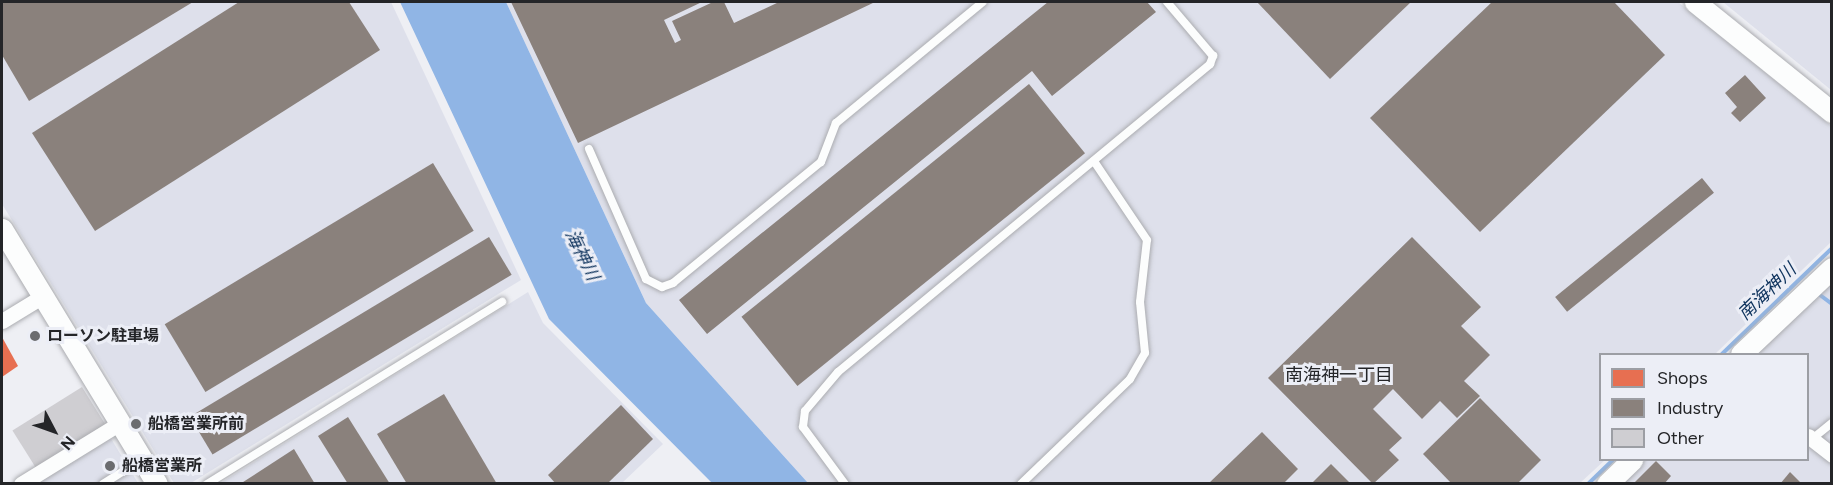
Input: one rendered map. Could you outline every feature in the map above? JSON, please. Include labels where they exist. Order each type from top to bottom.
[{"type":"street","points":[[1695,2],[1832,112]]},
{"type":"street","points":[[2,229],[157,483]]},
{"type":"street","points":[[1742,353],[1832,268]]},
{"type":"street","points":[[2,321],[43,296]]},
{"type":"street","points":[[21,483],[120,423]]},
{"type":"street","points":[[1810,437],[1832,455]]},
{"type":"street","points":[[1607,483],[1630,461]]},
{"type":"lane","points":[[589,149],[646,279],[662,287],[673,283],[821,162],[836,123],[983,2]]},
{"type":"lane","points":[[845,483],[803,427],[805,411],[822,388],[1210,64],[1214,56],[1167,2]]},
{"type":"lane","points":[[1021,483],[1130,379],[1145,353],[1140,302],[1147,240],[1094,160]]},
{"type":"lane","points":[[207,483],[502,302]]},
{"type":"lane","points":[[1810,437],[1832,423]]},
{"type":"lane","points":[[104,483],[142,459]]},
{"type":"shaded area","points":[[2,2],[391,2],[521,280],[191,483],[174,483],[2,204]]},
{"type":"shaded area","points":[[506,2],[1678,2],[1831,126],[1831,242],[1716,353],[1599,353],[1599,461],[1604,461],[1580,483],[808,483],[646,303]]},
{"type":"shaded area","points":[[1723,2],[1831,2],[1831,90],[1761,33]]},
{"type":"shaded area","points":[[1831,282],[1831,483],[1619,484],[1643,461],[1809,461],[1809,353],[1756,353]]},
{"type":"shaded area","points":[[528,292],[543,323],[663,444],[622,483],[219,484]]},
{"type":"shaded area","points":[[110,437],[138,483],[34,484]]},
{"type":"water","name":"海神川","points":[[400,2],[506,2],[646,303],[808,483],[712,483],[549,319]]},
{"type":"building: Shops","points":[[2,337],[18,366],[2,377]]},
{"type":"building: Industry","points":[[2,2],[193,2],[29,101],[2,55]]},
{"type":"building: Industry","points":[[239,2],[349,2],[380,50],[95,231],[32,133]]},
{"type":"building: Industry","points":[[511,2],[702,2],[664,20],[675,43],[681,40],[672,21],[713,2],[724,2],[734,23],[779,2],[875,2],[578,143]]},
{"type":"building: Industry","points":[[1048,2],[1147,2],[1156,12],[1052,96],[1032,71],[707,334],[679,300]]},
{"type":"building: Industry","points":[[1257,2],[1411,2],[1330,79]]},
{"type":"building: Industry","points":[[1492,2],[1614,2],[1665,55],[1480,232],[1370,118]]},
{"type":"building: Industry","points":[[1745,75],[1766,98],[1740,122],[1731,113],[1737,107],[1725,93]]},
{"type":"building: Industry","points":[[1029,84],[1085,153],[797,386],[741,317]]},
{"type":"building: Industry","points":[[433,163],[474,231],[205,392],[165,324]]},
{"type":"building: Industry","points":[[1702,178],[1714,193],[1567,312],[1555,297]]},
{"type":"building: Industry","points":[[489,237],[512,275],[213,454],[190,417]]},
{"type":"building: Industry","points":[[1412,237],[1481,307],[1461,326],[1490,355],[1464,381],[1480,396],[1457,418],[1440,401],[1422,419],[1393,389],[1373,409],[1402,438],[1389,450],[1399,460],[1373,484],[1268,378]]},
{"type":"building: Industry","points":[[444,394],[497,484],[407,484],[377,434]]},
{"type":"building: Industry","points":[[1480,398],[1541,460],[1517,484],[1452,484],[1423,454]]},
{"type":"building: Industry","points":[[621,405],[653,439],[607,484],[556,484],[548,475]]},
{"type":"building: Industry","points":[[348,417],[390,484],[348,484],[318,436]]},
{"type":"building: Industry","points":[[1262,432],[1298,469],[1283,484],[1208,484]]},
{"type":"building: Industry","points":[[294,449],[315,484],[240,484]]},
{"type":"building: Industry","points":[[1656,461],[1671,476],[1664,484],[1633,484]]},
{"type":"building: Industry","points":[[1331,464],[1351,484],[1311,484]]},
{"type":"building: Industry","points":[[1790,472],[1802,484],[1780,484]]},
{"type":"building: Other","points":[[82,387],[105,424],[36,468],[12,430]]},
{"type":"waterway","name":"南海神川","points":[[1723,353],[1832,248]]},
{"type":"waterway","points":[[1820,295],[1832,304]]},
{"type":"waterway","name":"南海神川","points":[[1588,484],[1612,461]]},
{"type":"place","name":"ローソン駐車場","points":[[35,336]]},
{"type":"place","name":"船橋営業所前","points":[[136,424]]},
{"type":"place","name":"船橋営業所","points":[[110,466]]},
{"type":"district","name":"南海神一丁目","points":[[1339,375]]}]
